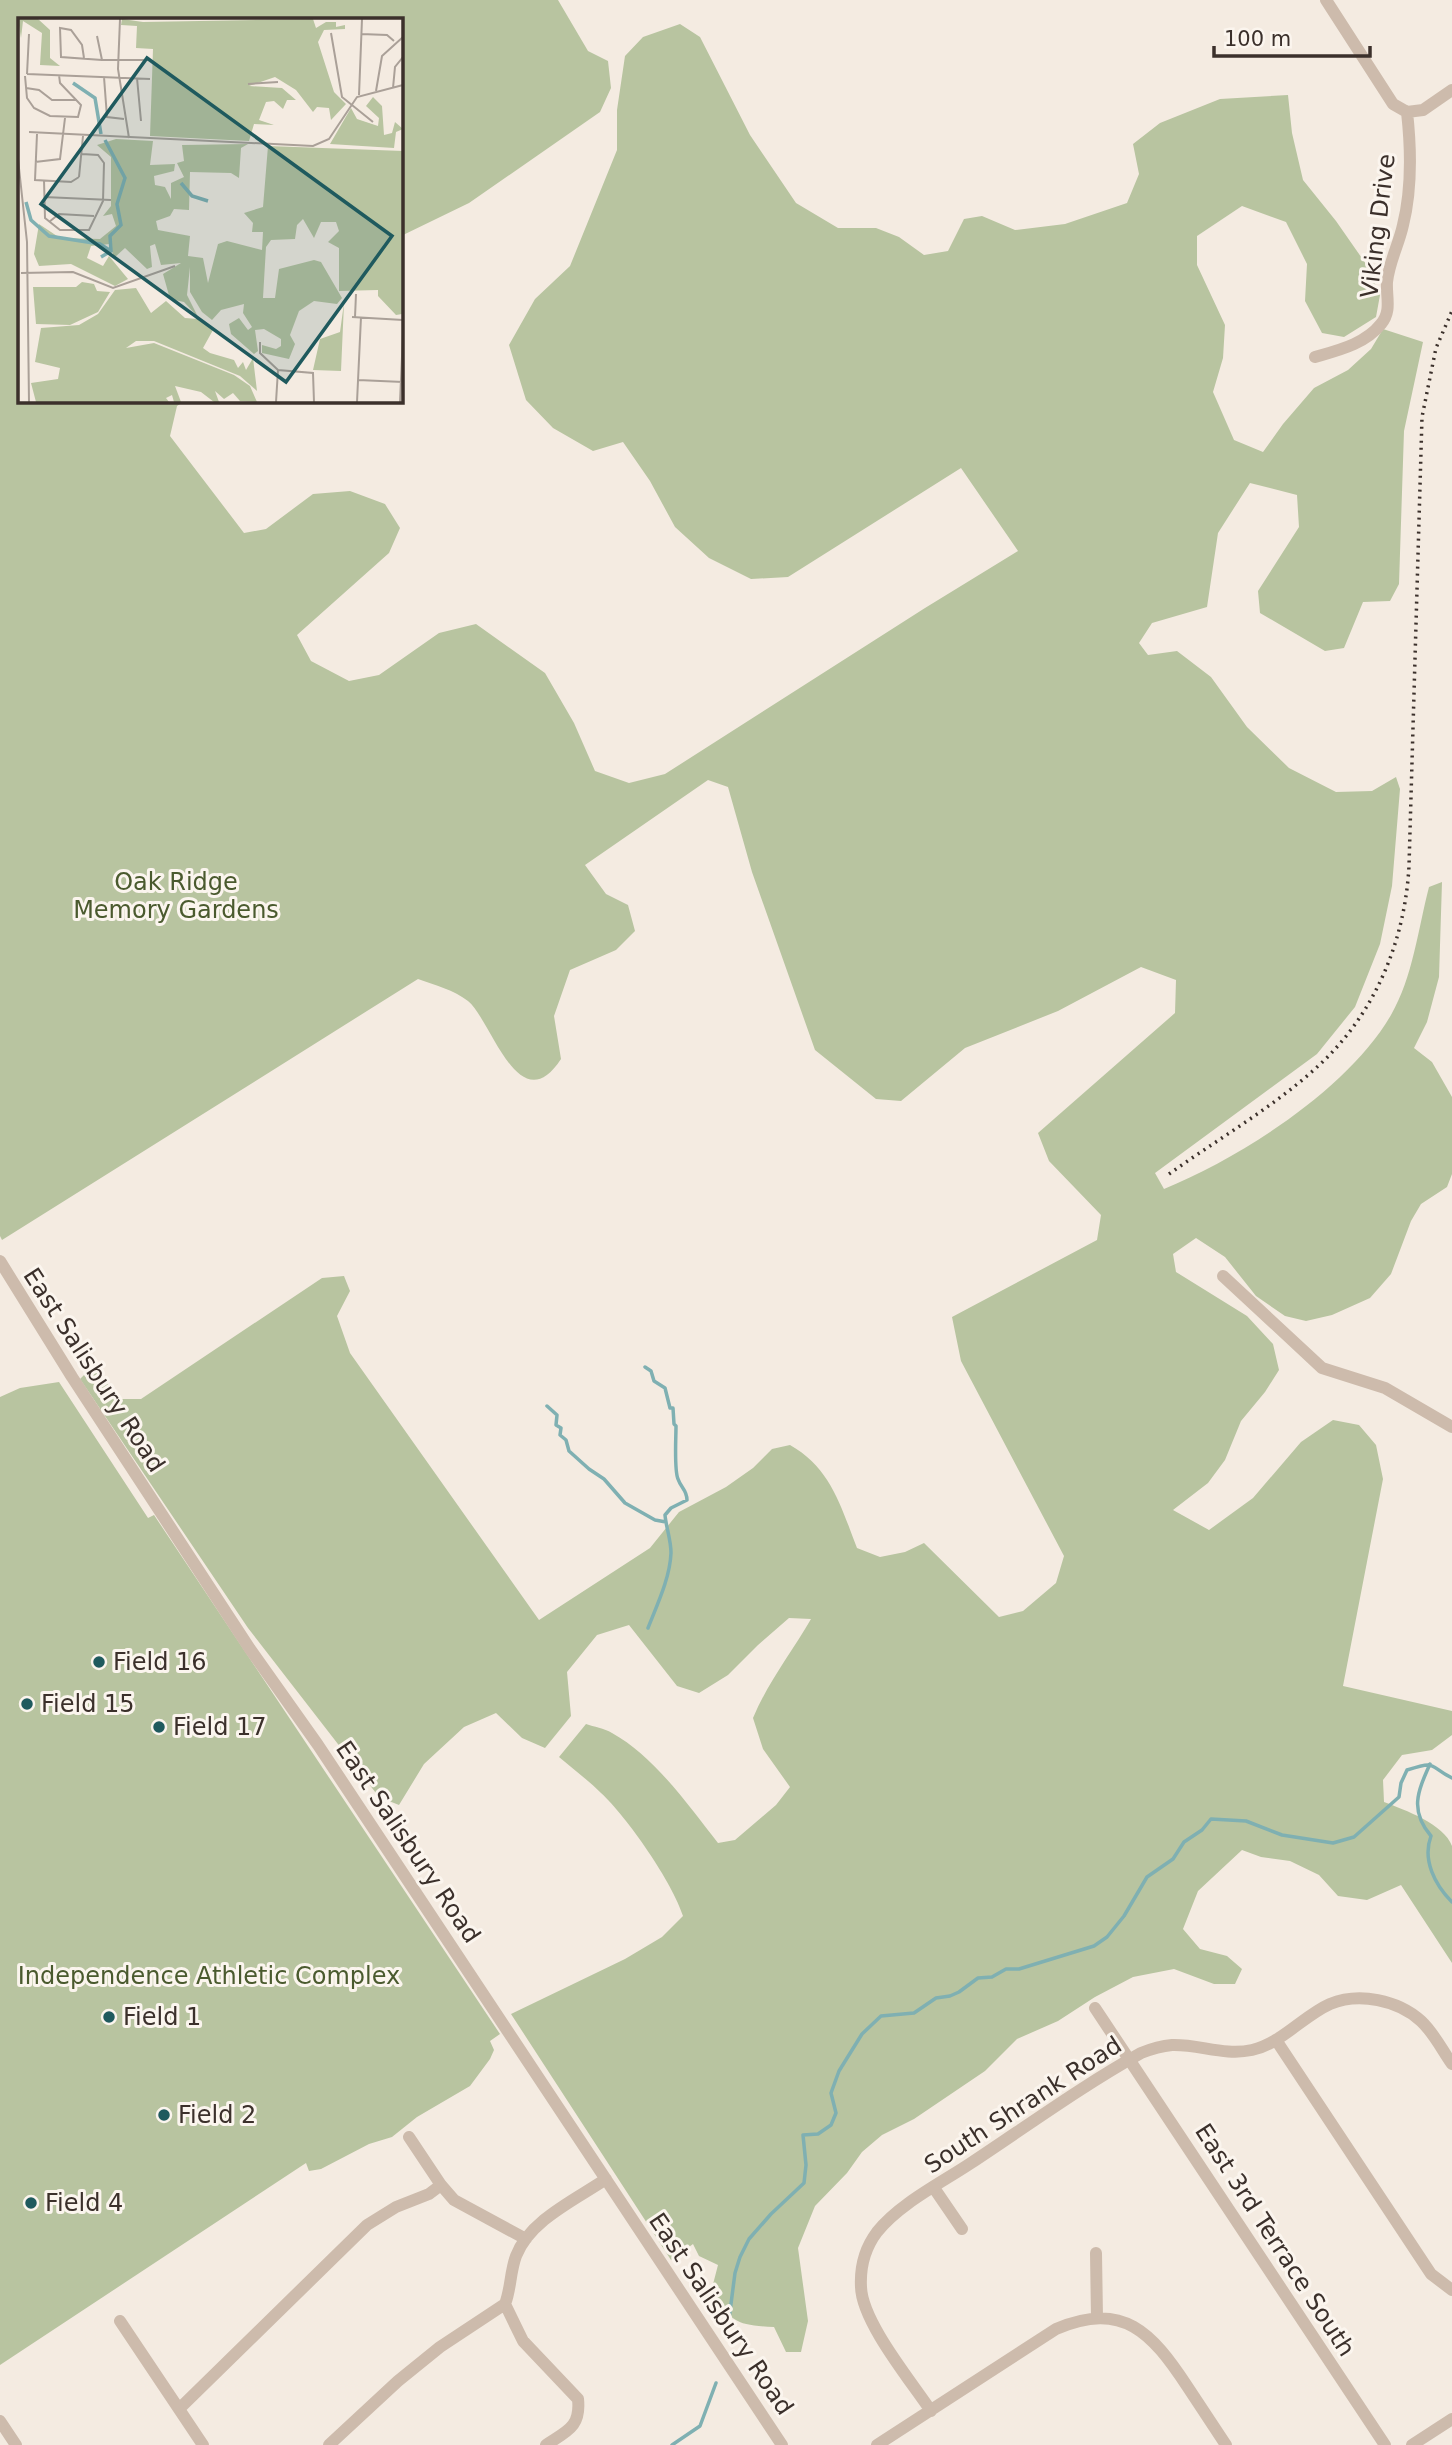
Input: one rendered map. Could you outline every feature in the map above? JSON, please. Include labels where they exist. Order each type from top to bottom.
[{"type":"street","points":[[1326,0],[1393,104],[1407,112],[1423,110],[1452,90]]},
{"type":"street","name":"Viking Drive","points":[[1315,357],[1350,347],[1370,335],[1384,321],[1388,311],[1387,283],[1404,224],[1409,182],[1410,138],[1407,112]]},
{"type":"street","name":"East Salisbury Road","points":[[0,1261],[72,1377],[250,1649],[318,1745],[782,2445]]},
{"type":"street","points":[[1223,1276],[1322,1368],[1385,1388],[1452,1427]]},
{"type":"street","name":"South Shrank Road","points":[[931,2411],[868,2314],[862,2300],[861,2287],[863,2262],[872,2240],[887,2222],[934,2188],[1130,2059],[1160,2046],[1183,2045],[1235,2053],[1255,2049],[1276,2040],[1331,2004],[1357,1998],[1376,1999],[1409,2012],[1421,2021],[1452,2064]]},
{"type":"street","name":"East 3rd Terrace South","points":[[1095,2008],[1385,2445]]},
{"type":"street","points":[[1276,2040],[1431,2274],[1452,2290]]},
{"type":"street","points":[[409,2137],[454,2200],[526,2239]]},
{"type":"street","points":[[546,2445],[577,2422],[580,2412],[578,2399],[523,2342],[505,2304],[516,2255],[539,2224],[606,2179]]},
{"type":"street","points":[[179,2409],[367,2225],[396,2207],[429,2194],[441,2185]]},
{"type":"street","points":[[934,2188],[962,2229]]},
{"type":"street","points":[[1096,2253],[1097,2318]]},
{"type":"street","points":[[328,2445],[440,2347],[505,2304]]},
{"type":"street","points":[[877,2445],[1056,2329],[1075,2321],[1097,2318],[1133,2325],[1157,2344],[1226,2445]]},
{"type":"street","points":[[120,2321],[203,2445]]},
{"type":"street","points":[[1412,2445],[1452,2419]]},
{"type":"street","points":[[0,2421],[16,2445]]},
{"type":"green space","name":"Oak Ridge Memory Gardens","points":[[0,0],[558,0],[588,51],[608,61],[611,88],[600,112],[469,203],[402,236],[402,18],[18,18],[18,402],[183,402],[177,406],[170,436],[244,533],[266,529],[313,494],[350,491],[385,504],[400,528],[389,553],[297,635],[311,661],[349,681],[379,675],[439,633],[476,624],[545,673],[574,723],[595,771],[629,783],[665,774],[1018,551],[961,468],[788,577],[751,579],[709,558],[675,527],[650,481],[623,442],[593,451],[553,428],[526,400],[509,345],[535,299],[570,266],[617,150],[617,110],[625,56],[643,37],[680,24],[700,37],[750,135],[796,203],[838,228],[876,228],[899,237],[924,255],[948,251],[964,219],[982,216],[1015,230],[1065,224],[1127,203],[1139,174],[1133,144],[1160,123],[1220,99],[1288,95],[1292,133],[1303,180],[1366,264],[1380,295],[1376,317],[1344,337],[1322,333],[1305,301],[1307,264],[1286,222],[1242,206],[1197,236],[1197,265],[1225,325],[1223,358],[1213,392],[1234,440],[1263,452],[1314,388],[1348,370],[1371,349],[1383,329],[1423,342],[1404,431],[1399,584],[1390,601],[1363,602],[1344,648],[1325,651],[1260,613],[1258,591],[1299,527],[1297,495],[1250,483],[1218,533],[1207,607],[1152,623],[1139,643],[1148,655],[1177,651],[1211,677],[1247,727],[1289,768],[1336,792],[1372,791],[1396,777],[1400,789],[1392,886],[1380,944],[1355,1007],[1317,1054],[1155,1173],[1164,1189],[1226,1159],[1291,1118],[1348,1069],[1391,1015],[1410,969],[1429,887],[1442,882],[1439,977],[1427,1022],[1414,1048],[1432,1062],[1452,1097],[1452,1174],[1447,1187],[1421,1204],[1411,1221],[1391,1274],[1370,1298],[1332,1315],[1306,1321],[1285,1316],[1256,1296],[1225,1257],[1196,1238],[1173,1254],[1176,1272],[1247,1316],[1273,1344],[1279,1370],[1241,1421],[1225,1460],[1208,1483],[1173,1510],[1209,1530],[1253,1498],[1301,1442],[1333,1420],[1359,1425],[1376,1445],[1383,1479],[1343,1686],[1452,1711],[1452,1735],[1432,1750],[1402,1755],[1383,1780],[1384,1802],[1433,1825],[1448,1838],[1452,1846],[1452,1963],[1401,1885],[1367,1900],[1338,1896],[1319,1875],[1290,1861],[1261,1857],[1242,1850],[1198,1891],[1183,1929],[1200,1949],[1227,1956],[1242,1969],[1235,1984],[1214,1984],[1174,1969],[1133,1977],[1058,2021],[1017,2039],[985,2071],[914,2119],[882,2135],[862,2152],[847,2173],[815,2206],[798,2248],[808,2321],[801,2352],[786,2352],[774,2327],[743,2323],[725,2310],[711,2292],[718,2265],[699,2256],[693,2244],[671,2260],[511,2014],[625,1959],[662,1937],[683,1916],[660,1869],[623,1818],[596,1788],[559,1757],[586,1724],[609,1731],[656,1768],[718,1843],[735,1840],[776,1805],[790,1787],[763,1749],[753,1718],[811,1619],[789,1618],[728,1675],[699,1693],[677,1686],[629,1625],[597,1635],[567,1672],[571,1716],[545,1748],[522,1738],[496,1713],[464,1727],[424,1764],[399,1805],[379,1797],[248,1628],[80,1379],[92,1367],[122,1399],[141,1399],[322,1278],[344,1276],[350,1291],[337,1316],[350,1353],[539,1620],[650,1548],[679,1512],[726,1487],[753,1468],[772,1449],[790,1445],[804,1454],[825,1477],[840,1503],[857,1548],[880,1557],[905,1552],[924,1543],[999,1617],[1023,1611],[1056,1583],[1064,1556],[961,1361],[952,1317],[1097,1240],[1101,1215],[1049,1161],[1038,1133],[1175,1013],[1176,980],[1141,967],[1058,1011],[965,1048],[901,1101],[876,1099],[815,1050],[752,872],[728,787],[708,780],[585,865],[606,894],[628,905],[635,931],[616,950],[570,970],[554,1016],[561,1059],[546,1076],[532,1080],[519,1074],[468,1001],[451,991],[418,979],[2,1240]]},
{"type":"green space","name":"Independence Athletic Complex","points":[[59,1382],[148,1518],[154,1515],[500,2034],[490,2041],[494,2050],[490,2059],[470,2086],[417,2117],[392,2137],[369,2144],[321,2169],[309,2171],[306,2163],[0,2365],[0,1397],[20,1388]]},
{"type":"waterway","points":[[645,1367],[651,1371],[654,1381],[665,1388],[670,1408],[673,1408],[677,1475],[687,1500],[671,1508],[665,1515],[671,1548],[670,1562],[648,1628]]},
{"type":"waterway","points":[[547,1406],[557,1415],[556,1425],[561,1428],[560,1435],[566,1440],[569,1451],[604,1479],[625,1503],[655,1520],[666,1522]]},
{"type":"waterway","points":[[1430,1764],[1419,1792],[1418,1809],[1424,1827],[1431,1836],[1428,1854],[1432,1872],[1440,1888],[1452,1902]]},
{"type":"waterway","points":[[728,2327],[735,2273],[740,2257],[749,2239],[804,2183],[806,2165],[803,2135],[818,2134],[831,2125],[836,2113],[831,2093],[839,2071],[862,2034],[881,2016],[914,2013],[936,1998],[959,1992],[978,1978],[992,1977],[1006,1969],[1019,1969],[1094,1946],[1107,1937],[1124,1916],[1147,1877],[1173,1859],[1184,1842],[1202,1830],[1211,1819],[1246,1821],[1282,1835],[1333,1843],[1354,1837],[1399,1797],[1407,1770],[1429,1765],[1452,1778]]},
{"type":"waterway","points":[[672,2445],[700,2426],[716,2383]]},
{"type":"railway","points":[[1169,1174],[1281,1097],[1316,1068],[1336,1048],[1370,1001],[1393,950],[1401,922],[1409,866],[1422,417],[1436,348],[1452,311]]},
{"type":"place","name":"Field 16","points":[[99,1662]]},
{"type":"place","name":"Field 15","points":[[27,1704]]},
{"type":"place","name":"Field 17","points":[[159,1727]]},
{"type":"place","name":"Field 1","points":[[109,2017]]},
{"type":"place","name":"Field 2","points":[[164,2115]]},
{"type":"place","name":"Field 4","points":[[31,2203]]}]
